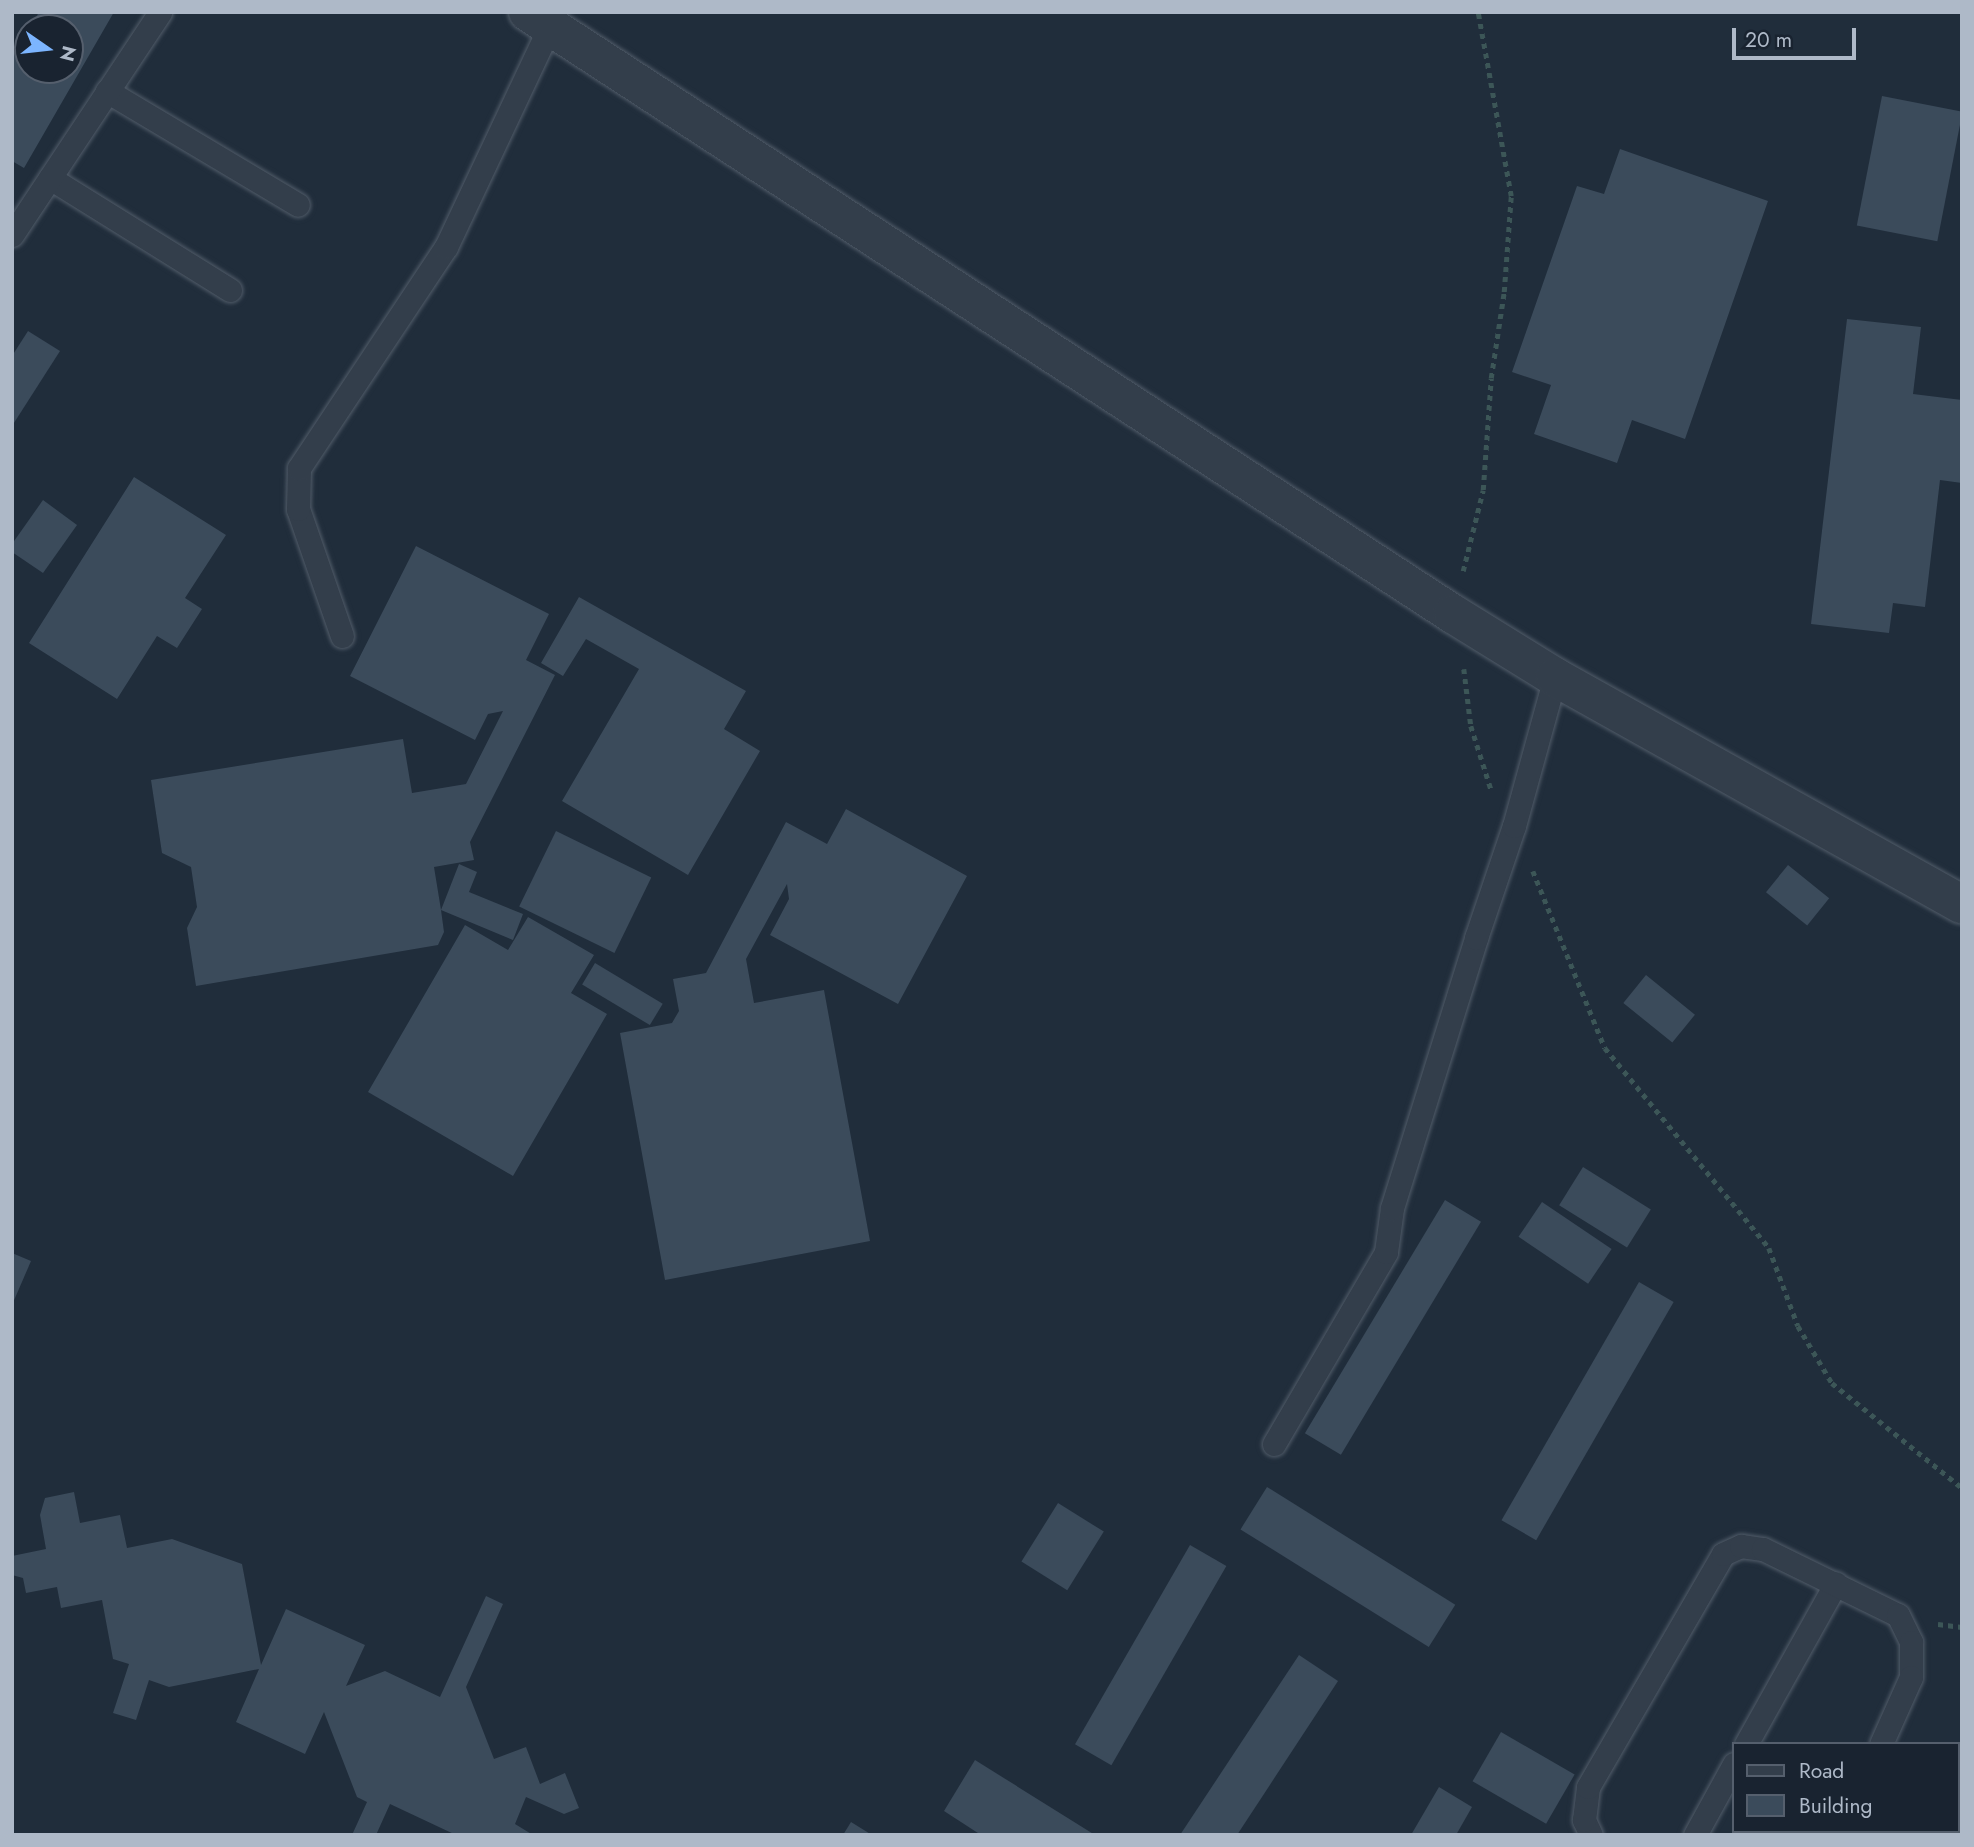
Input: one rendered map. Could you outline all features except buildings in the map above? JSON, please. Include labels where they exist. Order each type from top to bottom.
[{"type":"street","points":[[539,19],[1453,614],[1555,677],[1962,904]]},
{"type":"lane","points":[[12,235],[160,12]]},
{"type":"lane","points":[[342,636],[298,509],[299,468],[446,247],[539,19]]},
{"type":"lane","points":[[107,91],[298,205]]},
{"type":"lane","points":[[50,178],[230,290]]},
{"type":"lane","points":[[1274,1444],[1385,1252],[1392,1208],[1476,938],[1514,826],[1555,677]]},
{"type":"lane","points":[[1591,1835],[1584,1820],[1588,1787],[1723,1554],[1741,1546],[1763,1549],[1898,1615],[1911,1642],[1911,1677],[1882,1742]]},
{"type":"lane","points":[[1747,1742],[1836,1583]]},
{"type":"lane","points":[[1695,1835],[1732,1768]]},
{"type":"path","points":[[1478,12],[1511,196],[1504,292],[1491,378],[1483,489],[1453,614],[1466,676],[1471,726],[1486,782],[1514,826],[1605,1048],[1769,1248],[1798,1326],[1832,1384],[1962,1488]]}]
